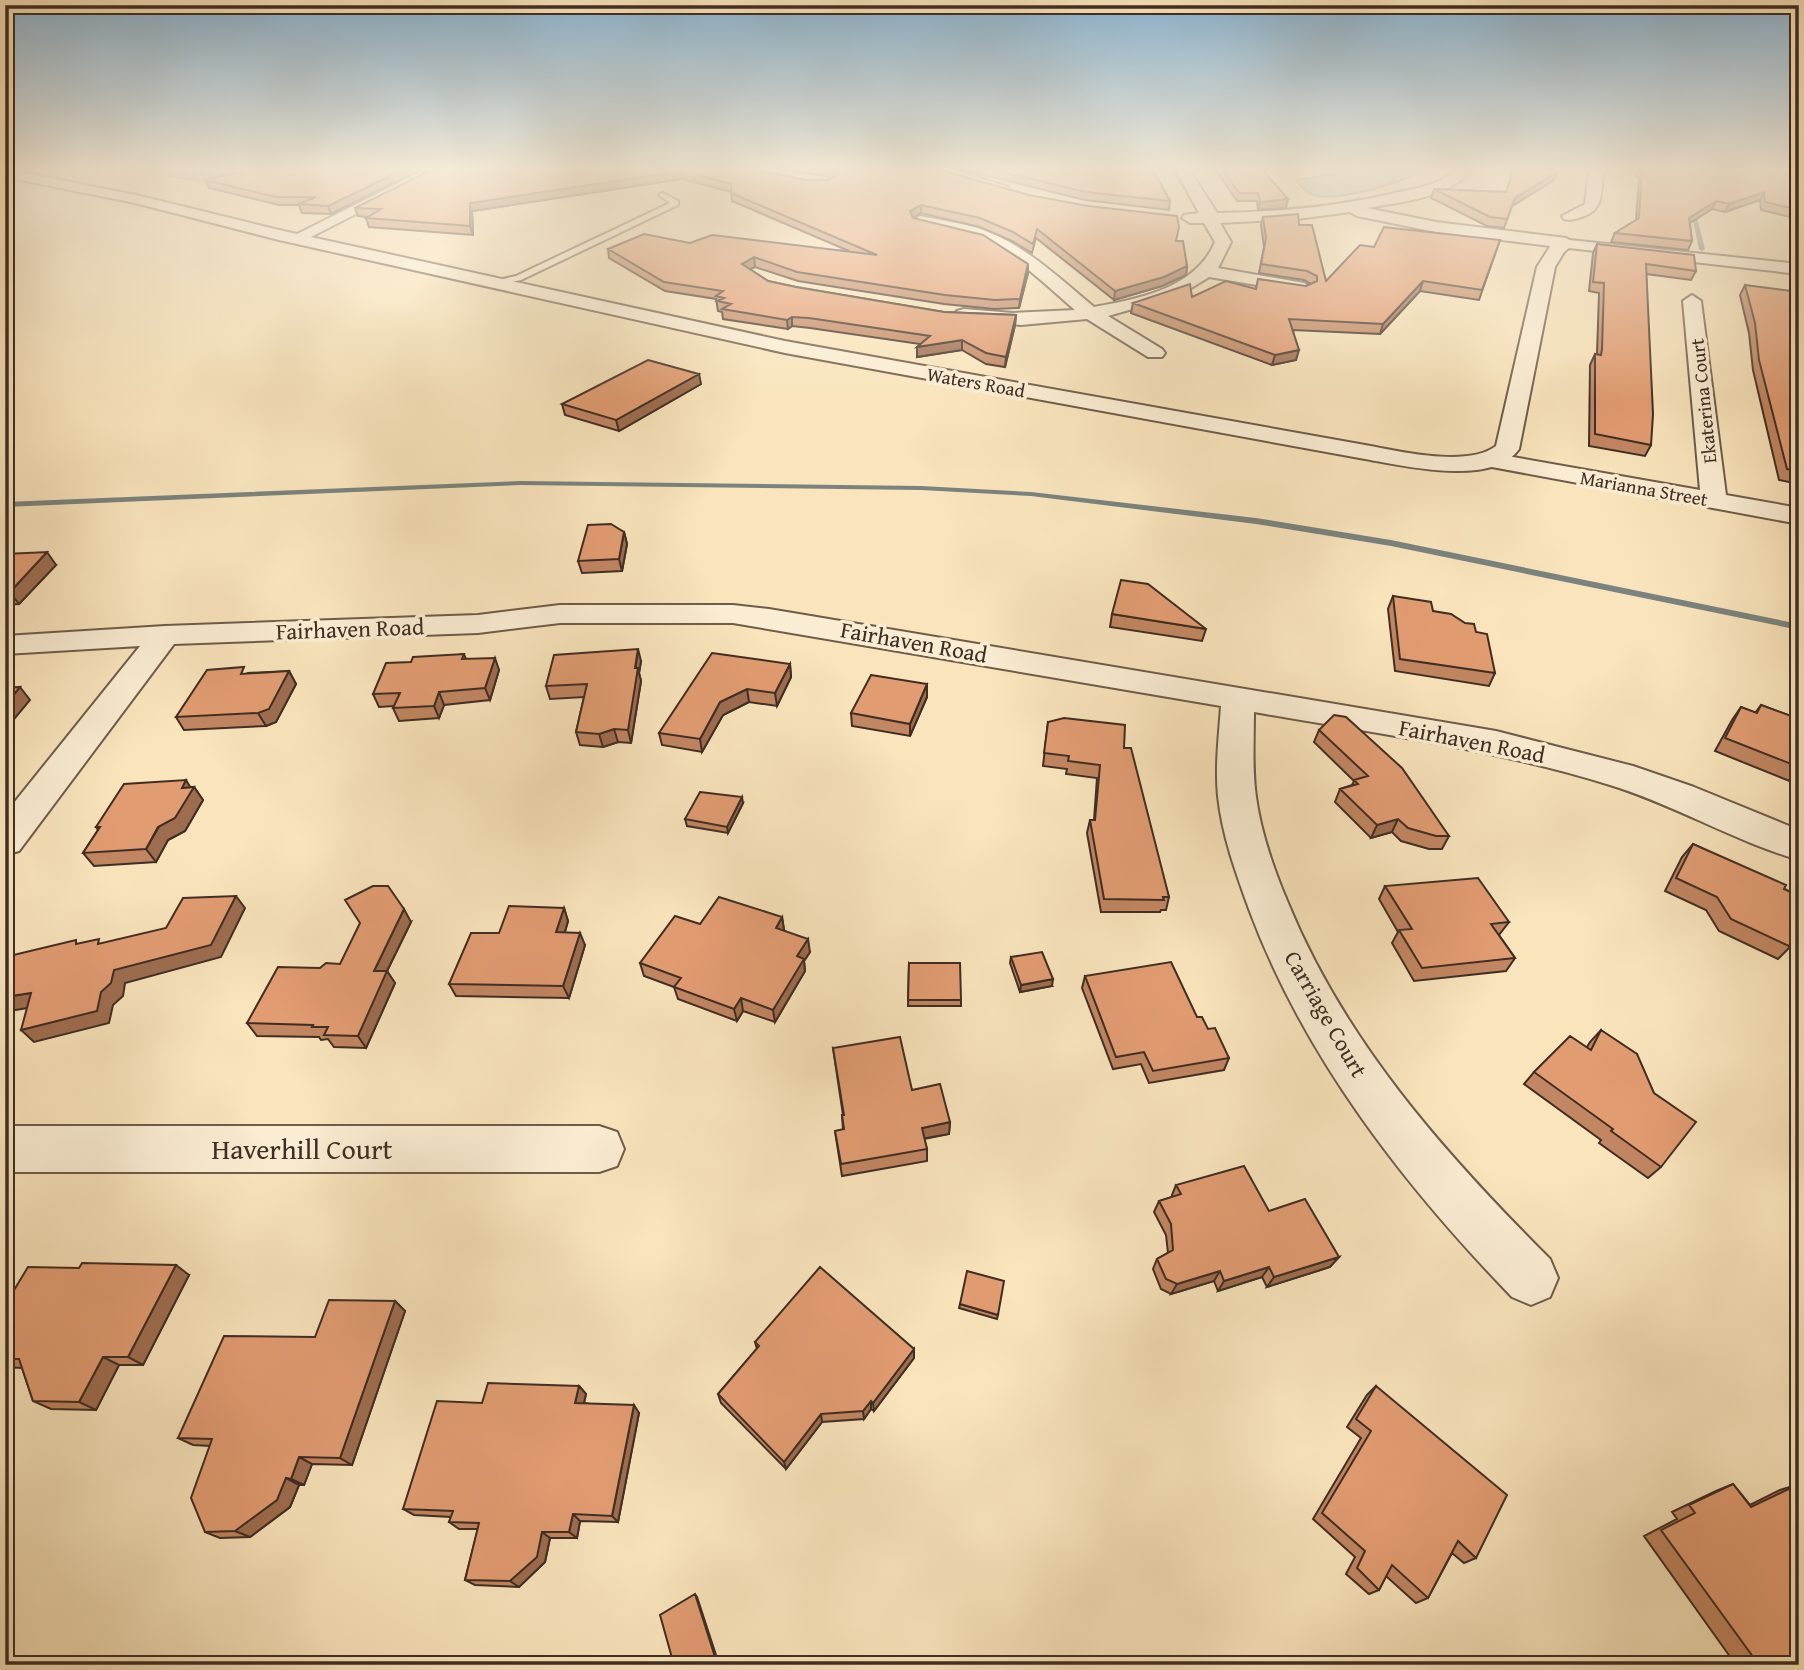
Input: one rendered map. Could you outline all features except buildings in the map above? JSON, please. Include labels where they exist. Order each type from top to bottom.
[{"type":"street","name":"Waters Road","points":[[332,247],[806,351],[1365,452],[1444,462],[1490,460]]},
{"type":"street","points":[[1006,247],[1031,263],[1089,312],[1155,353]]},
{"type":"street","points":[[941,312],[1030,319],[1089,312],[1167,294],[1208,272],[1222,253],[1223,247]]},
{"type":"street","points":[[1490,460],[1507,449],[1546,267],[1561,247]]},
{"type":"street","points":[[1601,247],[1799,269]]},
{"type":"street","points":[[1208,272],[1304,289]]},
{"type":"street","name":"Ekaterina Court","points":[[1692,301],[1714,501]]},
{"type":"street","name":"Marianna Street","points":[[1490,460],[1799,516]]},
{"type":"street","name":"Fairhaven Road","points":[[5,645],[165,635],[478,624],[560,614],[733,614],[821,626],[1496,743],[1553,756],[1681,796],[1799,846]]},
{"type":"street","points":[[5,841],[165,635]]},
{"type":"street","name":"Carriage Court","points":[[1238,699],[1236,774],[1245,833],[1268,908],[1303,983],[1348,1060],[1427,1164],[1531,1278]]},
{"type":"street","name":"Haverhill Court","points":[[5,1149],[599,1149]]},
{"type":"lane","points":[[495,282],[518,278],[583,247]]},
{"type":"waterway","points":[[5,505],[520,483],[921,488],[1031,494],[1256,521],[1391,543],[1799,627]]}]
